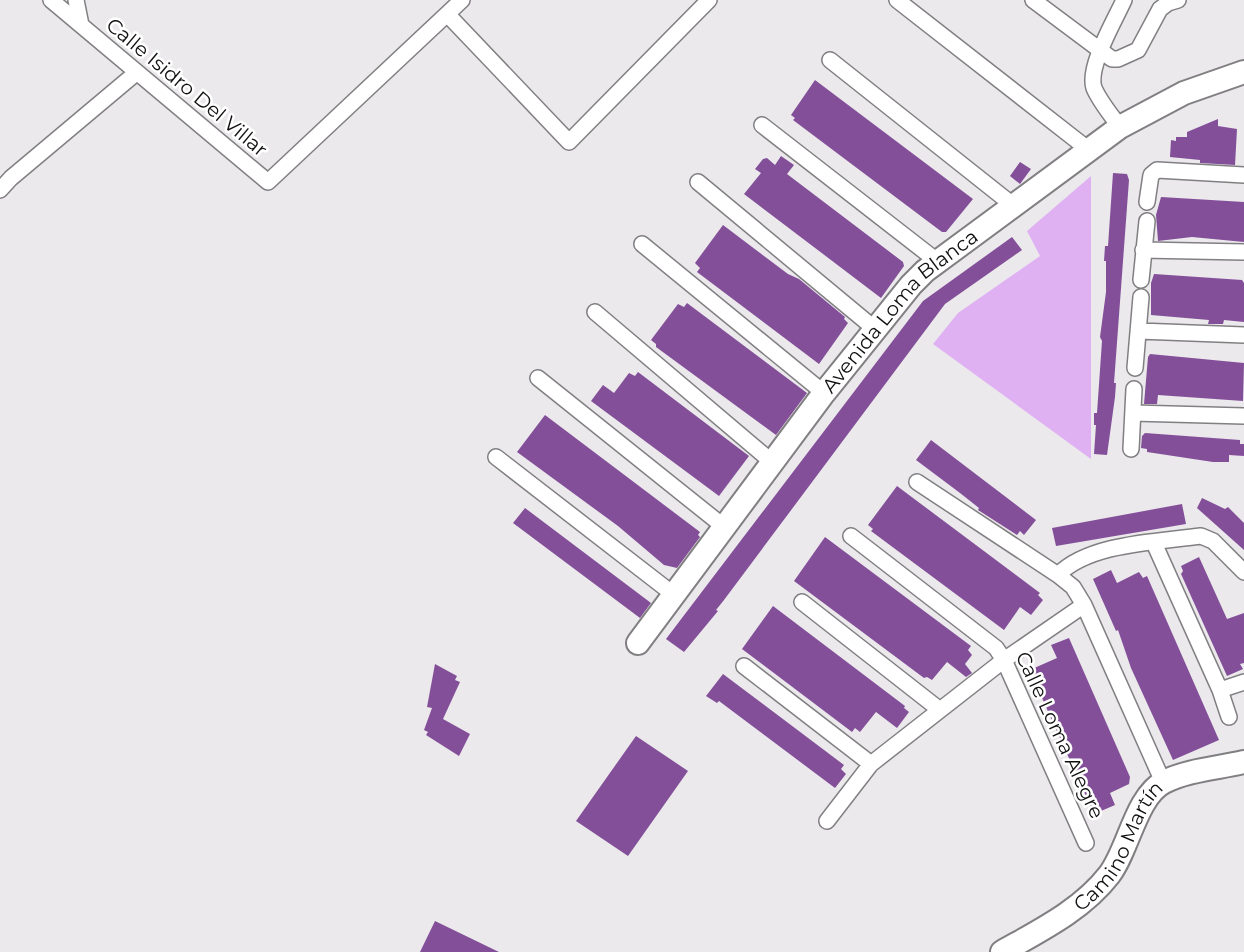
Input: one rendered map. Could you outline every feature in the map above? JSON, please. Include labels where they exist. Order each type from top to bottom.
[{"type":"street","name":"Calle Isidro Del Villar","points":[[51,0],[268,182],[448,15]]},
{"type":"street","points":[[76,0],[81,26]]},
{"type":"street","points":[[462,0],[448,15],[569,142],[709,0]]},
{"type":"street","points":[[897,0],[1089,150]]},
{"type":"street","points":[[1032,0],[1112,59],[1118,59],[1138,50],[1160,9],[1178,0]]},
{"type":"street","points":[[1120,127],[1093,85],[1093,71],[1124,0]]},
{"type":"street","points":[[830,60],[1014,206]]},
{"type":"street","points":[[0,190],[10,178],[136,72]]},
{"type":"street","name":"Avenida Loma Blanca","points":[[638,643],[824,393],[911,285],[937,261],[1120,127],[1184,93],[1244,72]]},
{"type":"street","points":[[762,125],[937,261]]},
{"type":"street","points":[[1147,202],[1153,172],[1157,170],[1244,175]]},
{"type":"street","points":[[698,182],[874,329]]},
{"type":"street","points":[[1141,280],[1147,221]]},
{"type":"street","points":[[642,244],[824,393]]},
{"type":"street","points":[[1143,250],[1244,252]]},
{"type":"street","points":[[1136,368],[1141,297]]},
{"type":"street","points":[[595,312],[772,462]]},
{"type":"street","points":[[1139,331],[1244,335]]},
{"type":"street","points":[[538,378],[723,526]]},
{"type":"street","points":[[1131,449],[1134,389]]},
{"type":"street","points":[[1133,413],[1244,416]]},
{"type":"street","points":[[496,457],[673,594]]},
{"type":"street","points":[[916,482],[1064,570],[1084,605],[1163,782]]},
{"type":"street","name":"Calle Loma Alegre","points":[[851,536],[990,641],[1004,660],[1086,843]]},
{"type":"street","points":[[1064,570],[1087,554],[1154,543],[1208,538],[1244,572]]},
{"type":"street","points":[[1154,543],[1221,690],[1229,717]]},
{"type":"street","points":[[802,602],[940,710]]},
{"type":"street","points":[[826,820],[871,764],[1004,660],[1084,605]]},
{"type":"street","points":[[744,666],[871,764]]},
{"type":"street","points":[[1221,690],[1244,682]]},
{"type":"street","name":"Camino Martín","points":[[1002,952],[1047,927],[1094,892],[1110,874],[1143,805],[1163,782],[1244,762]]},
{"type":"shaded area","points":[[1091,176],[1091,459],[933,344],[958,313],[1040,256],[1027,231]]},
{"type":"building","points":[[815,80],[973,199],[946,232],[942,232],[793,120],[795,118],[791,115]]},
{"type":"building","points":[[1218,119],[1218,126],[1237,129],[1235,165],[1200,163],[1200,160],[1170,157],[1171,140],[1176,141],[1176,137],[1187,137],[1187,132]]},
{"type":"building","points":[[781,156],[794,165],[787,174],[903,262],[904,266],[881,298],[744,194],[761,173],[755,169],[763,159],[767,158],[775,165]]},
{"type":"building","points":[[1020,162],[1031,169],[1020,184],[1010,176]]},
{"type":"building","points":[[1113,173],[1127,174],[1129,180],[1114,383],[1116,383],[1115,397],[1107,455],[1094,454],[1096,425],[1094,425],[1094,413],[1097,413],[1102,341],[1100,337],[1106,292],[1105,246],[1108,246]]},
{"type":"building","points":[[1161,197],[1244,202],[1244,242],[1192,237],[1158,241],[1156,215]]},
{"type":"building","points":[[723,225],[788,274],[799,279],[845,317],[848,323],[819,364],[697,272],[700,268],[695,263]]},
{"type":"building","points":[[1012,237],[1022,250],[945,304],[716,610],[718,611],[684,652],[666,639],[923,301]]},
{"type":"building","points":[[1154,274],[1242,280],[1244,283],[1244,322],[1224,320],[1223,324],[1208,324],[1209,320],[1151,315],[1151,283]]},
{"type":"building","points":[[687,303],[807,393],[776,435],[656,347],[651,340],[678,304],[684,307]]},
{"type":"building","points":[[1150,354],[1244,363],[1243,401],[1158,395],[1157,404],[1144,404]]},
{"type":"building","points":[[638,372],[749,456],[719,496],[591,401],[603,385],[614,393],[629,373],[635,376]]},
{"type":"building","points":[[545,415],[700,532],[698,535],[700,537],[677,568],[664,565],[618,526],[517,452]]},
{"type":"building","points":[[1145,433],[1240,440],[1240,444],[1244,444],[1244,456],[1229,455],[1229,462],[1213,462],[1147,452],[1147,449],[1141,448],[1142,436]]},
{"type":"building","points":[[931,440],[1036,520],[1024,535],[1020,531],[1017,535],[978,510],[979,508],[916,460]]},
{"type":"building","points":[[897,486],[1040,593],[1038,595],[1043,600],[1031,615],[1020,607],[1004,630],[871,531],[873,529],[868,525]]},
{"type":"building","points":[[1202,498],[1225,509],[1228,507],[1244,523],[1244,550],[1197,508]]},
{"type":"building","points":[[1182,504],[1186,524],[1056,546],[1052,528]]},
{"type":"building","points":[[525,508],[651,603],[640,618],[513,523]]},
{"type":"building","points":[[825,537],[971,646],[968,650],[972,655],[965,664],[972,673],[966,677],[947,662],[932,680],[924,678],[794,581]]},
{"type":"building","points":[[1199,557],[1227,619],[1244,613],[1244,663],[1240,664],[1243,669],[1227,676],[1181,574],[1183,571],[1181,566]]},
{"type":"building","points":[[1111,570],[1117,583],[1139,572],[1143,578],[1147,576],[1219,740],[1173,760],[1131,668],[1118,630],[1116,631],[1093,579]]},
{"type":"building","points":[[773,606],[905,706],[904,708],[909,712],[897,728],[876,712],[860,732],[855,728],[852,732],[742,649]]},
{"type":"building","points":[[1069,638],[1130,777],[1129,784],[1110,793],[1115,805],[1094,814],[1038,689],[1040,687],[1032,669],[1057,658],[1051,645]]},
{"type":"building","points":[[435,664],[457,676],[455,680],[460,682],[443,719],[470,734],[459,756],[426,735],[428,732],[424,730],[432,708],[427,707]]},
{"type":"building","points":[[723,674],[844,765],[841,769],[846,774],[835,788],[719,701],[717,703],[706,696]]},
{"type":"building","points":[[636,736],[688,771],[628,856],[576,821]]},
{"type":"building","points":[[435,921],[499,952],[420,952]]}]
